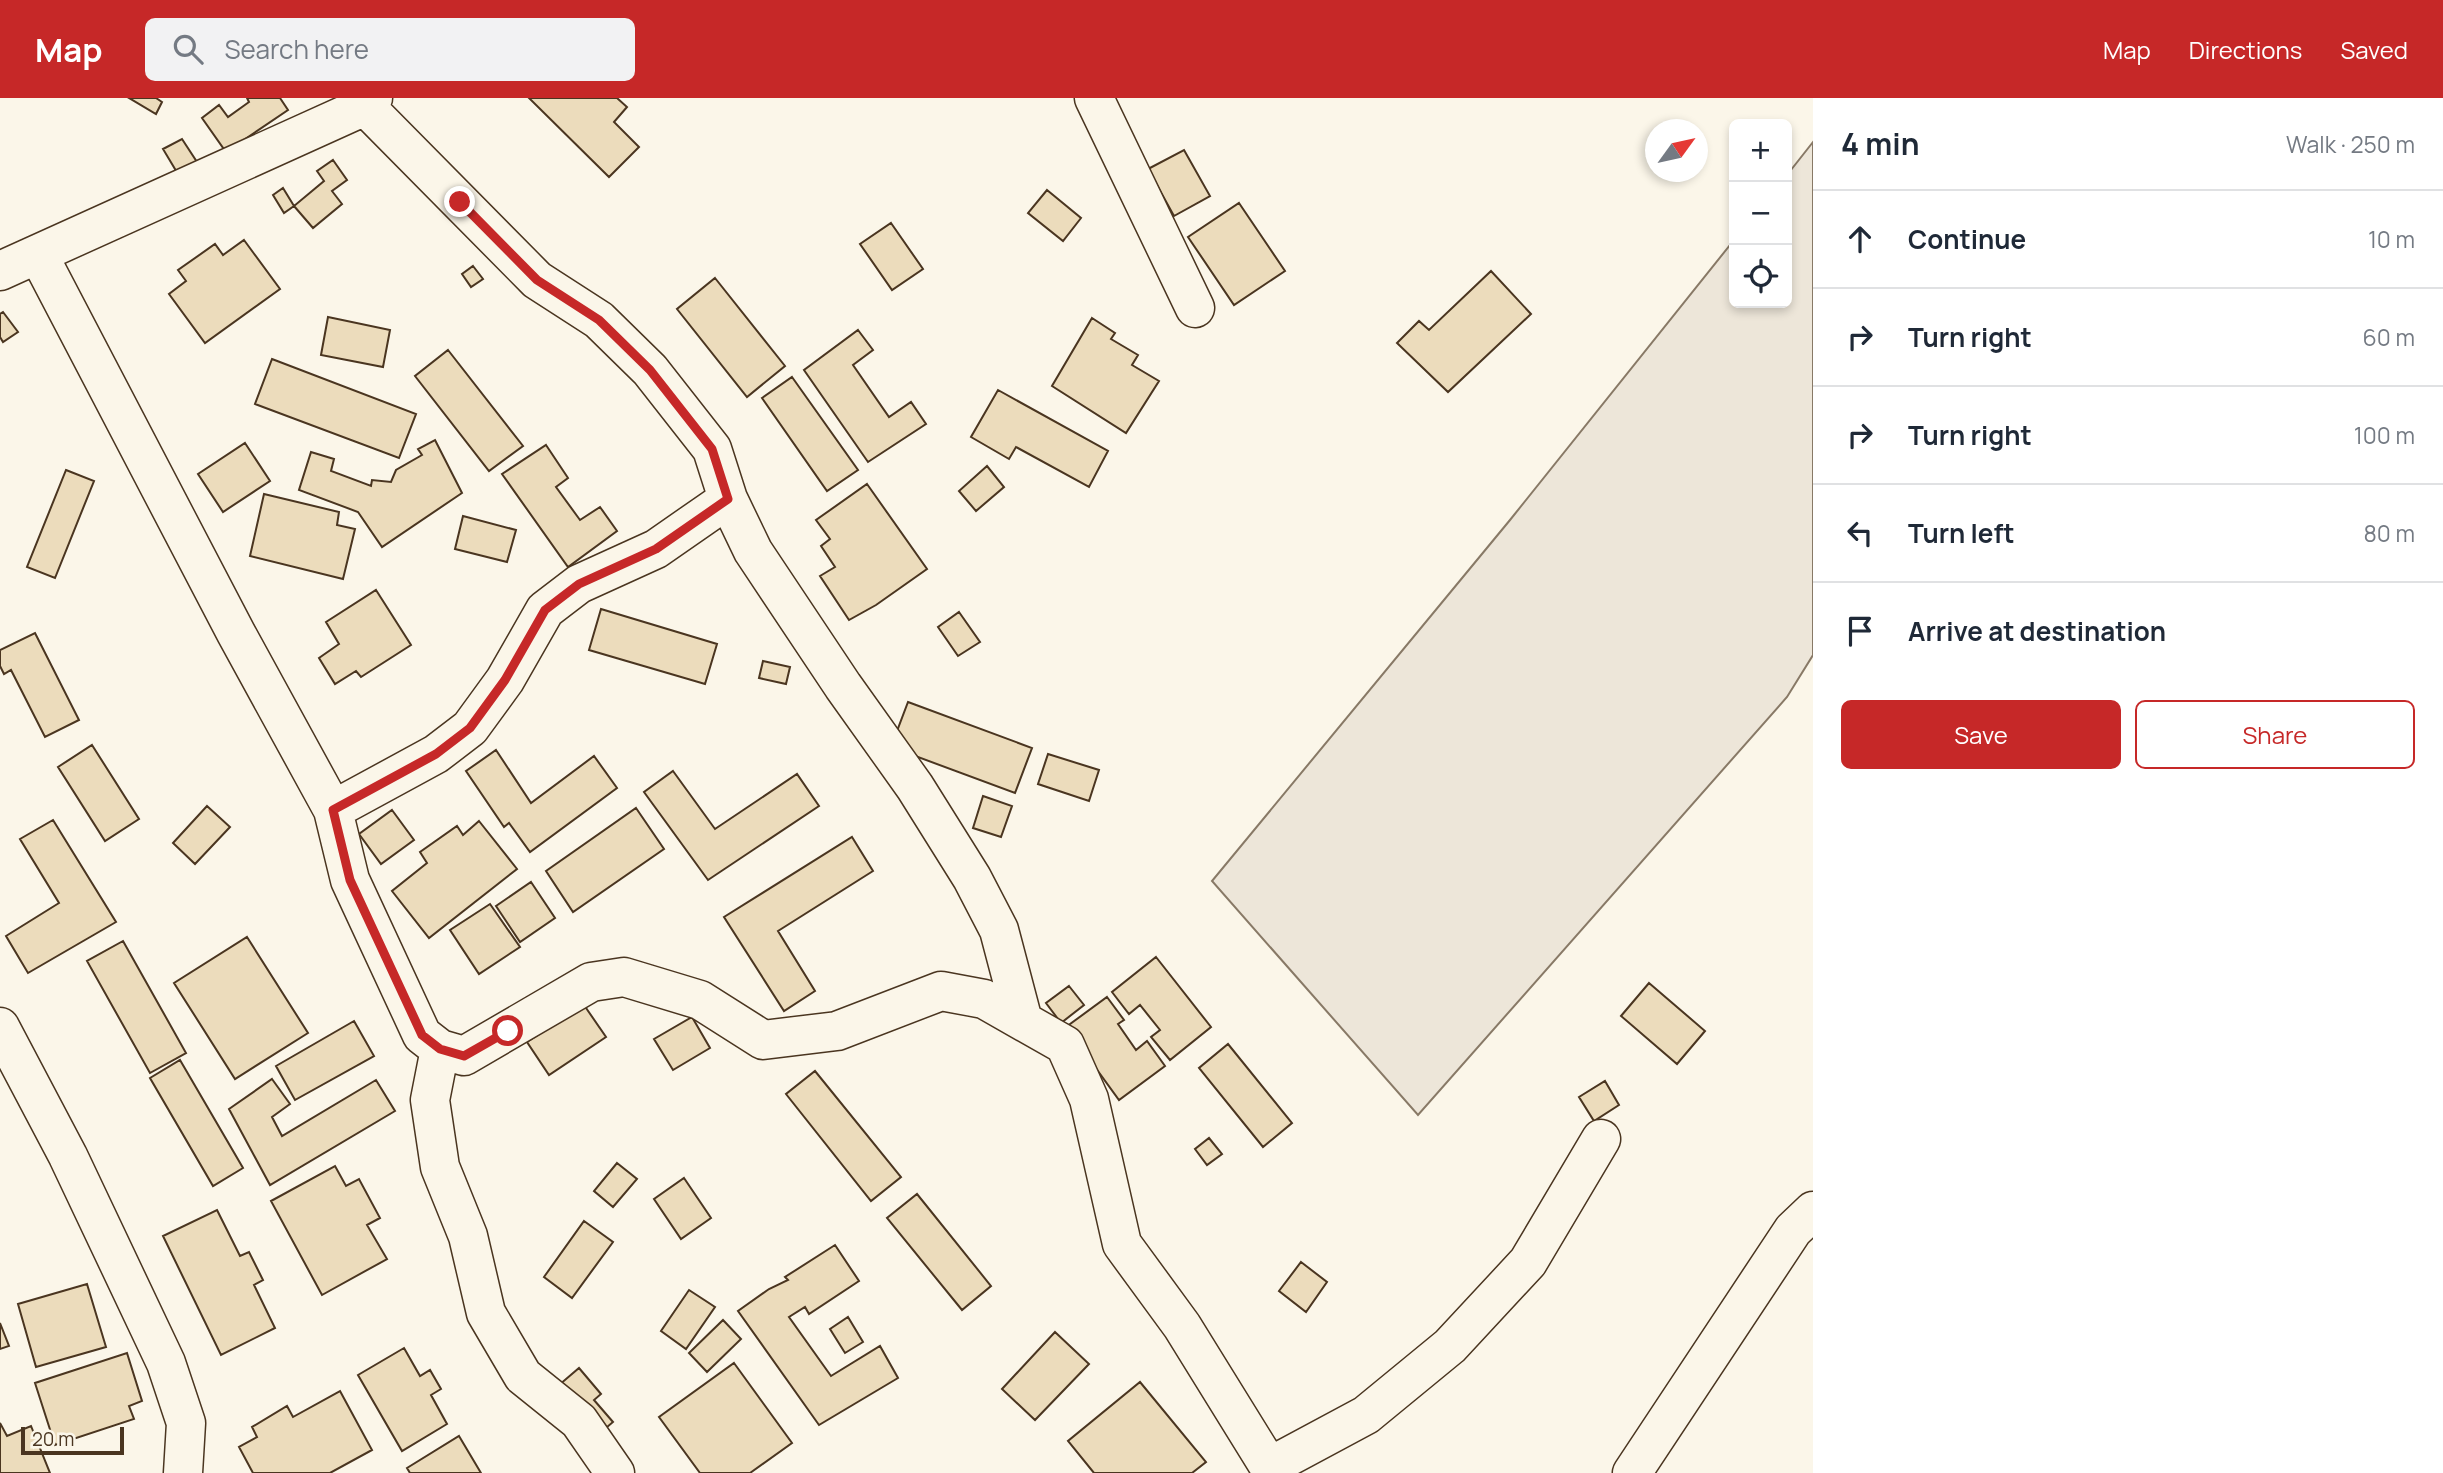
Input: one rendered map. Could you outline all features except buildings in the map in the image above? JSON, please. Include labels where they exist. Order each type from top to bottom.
[{"type":"street","points":[[1094,98],[1195,308]]},
{"type":"street","points":[[0,271],[369,102],[537,280],[599,320],[650,370],[712,449],[728,499],[753,551],[915,787],[972,878],[999,930],[1023,1021]]},
{"type":"street","points":[[38,254],[236,633],[333,810],[355,892],[422,1035],[440,1049],[464,1056],[591,982],[624,977],[700,1000],[763,1041],[837,1031],[941,991],[984,999],[1065,1045],[1089,1099],[1122,1244],[1182,1326],[1271,1470],[1367,1415],[1450,1346],[1528,1262],[1601,1139]]},
{"type":"street","points":[[333,810],[436,754],[470,728],[505,680],[545,610],[579,584],[656,549],[728,499]]},
{"type":"street","points":[[0,1027],[68,1156],[166,1363],[186,1423],[183,1473]]},
{"type":"street","points":[[440,1049],[430,1100],[440,1167],[468,1236],[486,1313],[523,1376],[579,1421],[615,1473]]},
{"type":"street","points":[[1632,1473],[1793,1230],[1813,1211]]},
{"type":"shaded area","points":[[1813,142],[1813,655],[1787,697],[1418,1115],[1212,881],[1510,520],[1729,246],[1729,308],[1792,308],[1792,169]]},
{"type":"route","points":[[460,202],[537,280],[599,320],[650,370],[712,449],[728,499],[656,549],[579,584],[545,610],[517,654],[505,680],[470,728],[436,754],[333,810],[350,880],[422,1035],[440,1049],[464,1056],[508,1031]]}]
